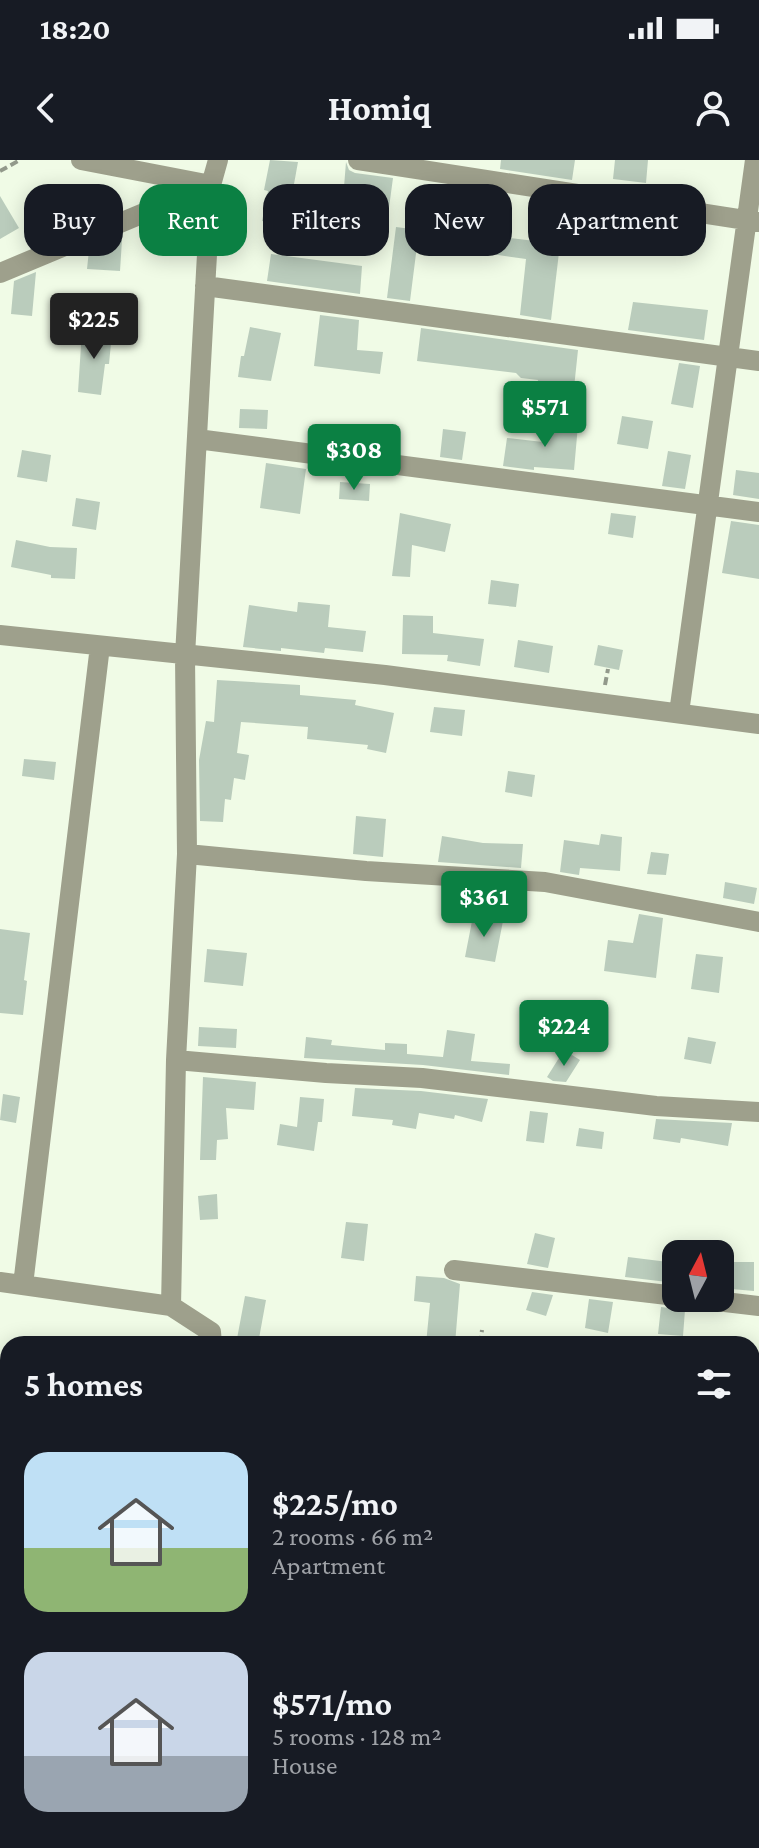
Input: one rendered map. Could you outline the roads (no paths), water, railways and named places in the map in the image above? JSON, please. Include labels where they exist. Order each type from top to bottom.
[{"type":"street","points":[[81,160],[206,184]]},
{"type":"street","points":[[211,184],[218,160]]},
{"type":"street","points":[[358,160],[753,222]]},
{"type":"street","points":[[679,713],[726,357],[753,222],[755,160]]},
{"type":"street","points":[[0,273],[139,215]]},
{"type":"street","points":[[171,1306],[176,1060],[187,854],[185,656],[207,256]]},
{"type":"street","points":[[205,286],[759,361]]},
{"type":"street","points":[[197,439],[759,512]]},
{"type":"street","points":[[0,635],[385,675],[759,724]]},
{"type":"street","points":[[23,1285],[100,646]]},
{"type":"street","points":[[187,854],[366,871],[545,882],[759,922]]},
{"type":"street","points":[[176,1060],[422,1078],[656,1106],[759,1112]]},
{"type":"street","points":[[454,1270],[662,1294]]},
{"type":"street","points":[[0,1282],[171,1306],[211,1332],[211,1336]]},
{"type":"street","points":[[734,1303],[759,1306]]}]
